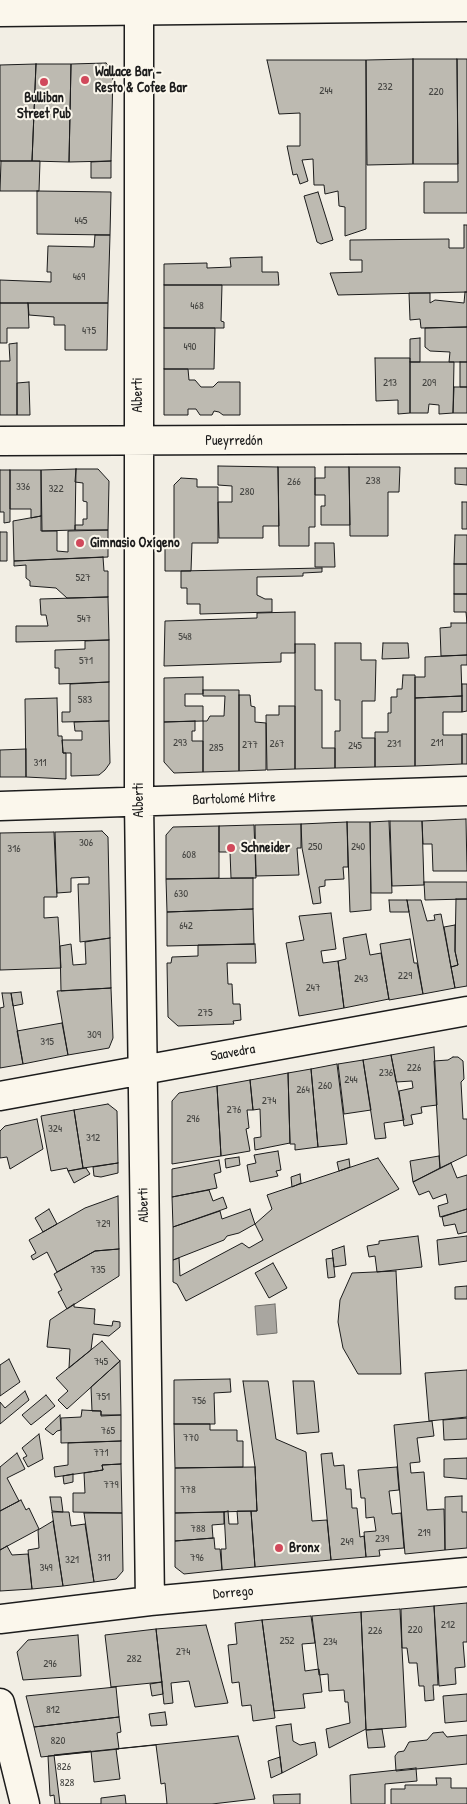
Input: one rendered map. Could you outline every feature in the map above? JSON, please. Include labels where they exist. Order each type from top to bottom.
[{"type":"street","points":[[0,12],[139,5],[467,7]]},
{"type":"street","name":"Alberti","points":[[139,5],[139,802],[141,1070],[150,1601]]},
{"type":"street","name":"Pueyrredón","points":[[0,441],[467,440]]},
{"type":"street","name":"Bartolomé Mitre","points":[[0,806],[467,791]]},
{"type":"street","name":"Saavedra","points":[[0,1096],[467,1011]]},
{"type":"street","name":"Dorrego","points":[[0,1619],[150,1601],[467,1572]]},
{"type":"street","points":[[0,1703],[25,1804]]},
{"type":"shaded area","points":[[275,1304],[277,1333],[257,1335],[255,1306]]},
{"type":"building","points":[[413,59],[413,164],[367,165],[366,60]]},
{"type":"building","points":[[413,59],[457,59],[458,164],[413,164]]},
{"type":"building","points":[[457,59],[467,59],[467,213],[424,213],[424,182],[458,182]]},
{"type":"building","points":[[267,60],[366,60],[366,229],[345,236],[345,207],[339,206],[338,191],[325,194],[324,185],[314,185],[313,159],[302,160],[308,181],[300,184],[297,174],[293,175],[287,146],[300,146],[300,113],[279,114]]},
{"type":"building","points":[[106,63],[113,70],[111,161],[69,162],[71,64]]},
{"type":"building","points":[[36,64],[71,64],[69,162],[32,161]]},
{"type":"building","points":[[36,64],[32,161],[0,161],[0,65]]},
{"type":"building","points":[[1,161],[40,161],[39,191],[0,191]]},
{"type":"building","points":[[111,161],[111,178],[91,178],[91,162]]},
{"type":"building","points":[[37,191],[111,192],[110,235],[37,234]]},
{"type":"building","points":[[318,192],[333,240],[321,244],[317,242],[304,196]]},
{"type":"building","points":[[464,225],[467,225],[467,292],[338,295],[330,273],[362,272],[362,260],[350,260],[350,240],[449,239],[449,248],[464,248]]},
{"type":"building","points":[[95,235],[110,235],[108,303],[0,303],[0,280],[51,282],[51,272],[47,272],[48,246],[94,247]]},
{"type":"building","points":[[262,257],[262,272],[278,272],[279,285],[164,285],[164,264],[207,263],[207,268],[231,267],[230,258]]},
{"type":"building","points":[[164,285],[222,285],[221,321],[224,322],[224,328],[164,328]]},
{"type":"building","points":[[465,292],[467,292],[467,327],[421,328],[420,319],[410,320],[409,293],[430,293],[430,303],[435,300],[464,303]]},
{"type":"building","points":[[0,303],[28,303],[29,328],[7,328],[7,343],[0,343]]},
{"type":"building","points":[[28,303],[108,303],[107,350],[65,350],[65,325],[54,325],[54,317],[29,315]]},
{"type":"building","points":[[467,327],[467,362],[449,362],[450,352],[430,351],[425,347],[425,328]]},
{"type":"building","points":[[164,328],[215,328],[214,369],[164,369]]},
{"type":"building","points":[[420,338],[420,362],[410,362],[410,339]]},
{"type":"building","points":[[17,343],[17,415],[0,415],[0,361],[10,361],[9,344]]},
{"type":"building","points":[[375,358],[410,358],[410,413],[398,414],[398,400],[376,401]]},
{"type":"building","points":[[410,362],[454,362],[453,413],[439,414],[439,405],[429,404],[428,413],[410,413]]},
{"type":"building","points":[[460,362],[467,362],[467,387],[460,387]]},
{"type":"building","points":[[164,369],[188,369],[189,380],[195,380],[201,387],[213,387],[218,382],[240,382],[240,415],[223,415],[214,411],[212,415],[200,415],[196,409],[188,409],[188,415],[164,415]]},
{"type":"building","points":[[29,382],[30,415],[17,415],[17,383]]},
{"type":"building","points":[[454,387],[467,387],[467,413],[453,413]]},
{"type":"building","points":[[218,466],[278,467],[279,526],[263,526],[263,538],[219,538],[218,502],[232,502],[232,486],[218,485]]},
{"type":"building","points":[[278,467],[315,467],[315,527],[309,527],[309,546],[279,546]]},
{"type":"building","points":[[325,467],[349,467],[350,525],[321,525],[321,506],[325,506],[325,495],[315,495],[315,478],[325,478]]},
{"type":"building","points":[[349,467],[400,467],[399,492],[388,492],[388,536],[350,536]]},
{"type":"building","points":[[455,468],[467,468],[467,485],[455,484]]},
{"type":"building","points":[[76,469],[98,469],[109,481],[108,530],[75,530],[75,525],[83,525],[83,519],[87,519],[87,502],[83,501],[83,483],[75,482]]},
{"type":"building","points":[[76,469],[75,530],[42,531],[41,470]]},
{"type":"building","points":[[0,470],[10,470],[10,522],[4,523],[4,512],[0,512]]},
{"type":"building","points":[[10,470],[41,470],[41,516],[31,518],[31,509],[10,509]]},
{"type":"building","points":[[181,478],[197,479],[197,487],[218,487],[218,543],[192,543],[191,571],[165,571],[165,543],[174,543],[174,485]]},
{"type":"building","points":[[462,502],[467,502],[467,529],[462,529]]},
{"type":"building","points":[[41,516],[41,531],[57,531],[57,551],[68,552],[68,531],[108,530],[108,557],[14,561],[13,521]]},
{"type":"building","points":[[0,532],[7,532],[7,561],[0,561]]},
{"type":"building","points":[[455,535],[467,535],[467,564],[454,564]]},
{"type":"building","points":[[315,543],[334,543],[335,567],[315,567]]},
{"type":"building","points":[[103,557],[104,571],[108,571],[108,597],[67,598],[56,588],[30,586],[30,581],[26,578],[26,565],[14,566],[14,561]]},
{"type":"building","points":[[454,564],[467,564],[467,594],[454,594]]},
{"type":"building","points":[[322,568],[322,572],[303,573],[303,576],[257,577],[257,595],[265,599],[272,599],[272,612],[200,614],[200,604],[187,604],[187,588],[181,588],[181,571]]},
{"type":"building","points":[[454,594],[467,594],[467,623],[466,612],[454,612]]},
{"type":"building","points":[[108,597],[109,640],[16,642],[16,626],[48,626],[46,615],[41,615],[40,599]]},
{"type":"building","points":[[295,612],[295,653],[281,653],[281,662],[164,666],[165,621],[257,618],[257,613]]},
{"type":"building","points":[[451,623],[467,623],[467,655],[441,656],[440,628],[451,627]]},
{"type":"building","points":[[109,640],[109,682],[59,684],[59,668],[55,668],[55,650],[85,649],[85,641]]},
{"type":"building","points":[[335,643],[361,643],[361,660],[376,660],[375,701],[362,701],[362,738],[375,738],[375,767],[335,768],[335,731],[340,731],[340,700],[335,700]]},
{"type":"building","points":[[383,643],[408,643],[409,658],[382,659]]},
{"type":"building","points":[[295,644],[315,644],[315,690],[322,690],[322,748],[335,748],[335,768],[295,769]]},
{"type":"building","points":[[467,655],[467,665],[461,665],[462,696],[415,698],[415,677],[425,677],[425,657]]},
{"type":"building","points":[[403,675],[415,675],[415,766],[375,767],[375,732],[388,732],[388,713],[391,713],[391,697],[397,697],[397,689],[402,689]]},
{"type":"building","points":[[203,677],[203,694],[185,694],[185,706],[203,706],[203,721],[164,722],[164,678]]},
{"type":"building","points":[[109,682],[109,721],[62,722],[62,712],[70,712],[70,684]]},
{"type":"building","points":[[462,684],[467,684],[467,711],[462,712]]},
{"type":"building","points":[[203,690],[239,690],[239,771],[203,772],[203,721],[207,721],[210,716],[224,716],[225,696],[203,696]]},
{"type":"building","points":[[239,695],[250,695],[251,706],[255,707],[255,722],[266,723],[266,770],[239,771]]},
{"type":"building","points":[[462,696],[462,712],[443,712],[443,735],[462,735],[462,764],[415,766],[415,698]]},
{"type":"building","points":[[57,698],[58,736],[62,736],[63,753],[66,753],[66,779],[26,777],[25,699]]},
{"type":"building","points":[[279,706],[295,706],[295,769],[267,770],[266,715],[279,715]]},
{"type":"building","points":[[109,721],[110,763],[99,775],[71,776],[71,753],[63,753],[62,740],[82,740],[82,731],[75,731],[74,722]]},
{"type":"building","points":[[195,721],[192,741],[203,741],[203,772],[174,773],[164,762],[164,722]]},
{"type":"building","points":[[462,734],[467,734],[467,764],[462,764]]},
{"type":"building","points":[[26,749],[26,777],[0,777],[0,750]]},
{"type":"building","points":[[466,819],[467,871],[433,871],[432,844],[423,844],[422,821]]},
{"type":"building","points":[[389,821],[392,893],[371,893],[370,822]]},
{"type":"building","points":[[390,821],[422,821],[424,885],[392,886]]},
{"type":"building","points":[[347,822],[370,822],[371,910],[350,912]]},
{"type":"building","points":[[347,822],[348,867],[343,867],[344,879],[325,880],[325,886],[319,887],[321,903],[313,904],[302,848],[301,824]]},
{"type":"building","points":[[301,824],[301,848],[297,848],[299,875],[256,876],[255,825]]},
{"type":"building","points":[[254,825],[256,878],[231,878],[230,852],[219,852],[219,826]]},
{"type":"building","points":[[219,826],[219,878],[166,879],[166,835],[173,827]]},
{"type":"building","points":[[102,831],[108,837],[110,938],[80,942],[78,884],[89,884],[89,877],[71,878],[71,892],[57,893],[55,832]]},
{"type":"building","points":[[54,832],[57,897],[44,897],[44,918],[58,917],[61,968],[0,970],[0,833]]},
{"type":"building","points":[[253,878],[253,909],[167,912],[166,879]]},
{"type":"building","points":[[424,882],[467,882],[467,899],[425,900]]},
{"type":"building","points":[[456,899],[467,899],[467,986],[455,988],[451,967],[458,965],[455,951]]},
{"type":"building","points":[[389,900],[407,900],[409,912],[390,912]]},
{"type":"building","points":[[407,900],[421,900],[427,921],[435,920],[434,915],[441,914],[455,988],[423,994]]},
{"type":"building","points":[[253,909],[254,944],[167,946],[167,912]]},
{"type":"building","points":[[331,913],[336,949],[321,951],[323,963],[338,961],[344,1008],[299,1016],[286,943],[304,940],[299,916]]},
{"type":"building","points":[[455,925],[455,951],[458,965],[451,967],[444,927]]},
{"type":"building","points":[[366,934],[370,955],[381,953],[389,999],[344,1008],[338,961],[346,959],[343,938]]},
{"type":"building","points":[[110,938],[111,988],[61,991],[60,946],[71,944],[73,965],[86,964],[85,942]]},
{"type":"building","points":[[410,939],[414,963],[417,963],[423,994],[389,1000],[380,944]]},
{"type":"building","points":[[255,944],[256,963],[227,963],[228,984],[232,984],[233,1004],[240,1004],[241,1020],[233,1021],[234,1024],[178,1026],[168,1017],[167,963],[171,963],[172,957],[198,956],[198,945]]},
{"type":"building","points":[[111,988],[113,1038],[109,1048],[68,1055],[57,991]]},
{"type":"building","points":[[21,992],[23,1004],[13,1006],[11,993]]},
{"type":"building","points":[[2,993],[11,993],[23,1064],[0,1068],[0,1008],[4,1007]]},
{"type":"building","points":[[62,1023],[68,1055],[23,1064],[17,1031]]},
{"type":"building","points":[[434,1047],[437,1105],[421,1107],[422,1113],[411,1115],[413,1124],[404,1126],[399,1091],[413,1088],[412,1081],[396,1082],[391,1055]]},
{"type":"building","points":[[391,1055],[404,1120],[384,1123],[386,1138],[375,1139],[363,1060]]},
{"type":"building","points":[[458,1057],[463,1061],[464,1079],[461,1082],[463,1119],[467,1119],[467,1155],[440,1168],[434,1061],[448,1060]]},
{"type":"building","points":[[363,1060],[371,1110],[344,1114],[338,1064]]},
{"type":"building","points":[[337,1064],[347,1144],[318,1147],[311,1069]]},
{"type":"building","points":[[311,1069],[318,1147],[295,1150],[295,1144],[290,1144],[288,1073]]},
{"type":"building","points":[[288,1073],[290,1143],[255,1150],[254,1138],[261,1137],[260,1109],[253,1110],[250,1080]]},
{"type":"building","points":[[250,1080],[253,1110],[247,1110],[249,1128],[246,1129],[250,1151],[221,1156],[217,1086]]},
{"type":"building","points":[[217,1086],[221,1156],[172,1164],[172,1101],[179,1093]]},
{"type":"building","points":[[108,1104],[117,1111],[118,1163],[83,1168],[74,1110]]},
{"type":"building","points":[[74,1110],[83,1168],[68,1171],[67,1168],[51,1171],[41,1116]]},
{"type":"building","points":[[37,1119],[43,1149],[10,1169],[7,1157],[0,1158],[0,1131],[5,1126]]},
{"type":"building","points":[[278,1151],[281,1170],[276,1171],[278,1176],[250,1182],[247,1165],[256,1163],[254,1155]]},
{"type":"building","points":[[439,1156],[440,1168],[413,1182],[410,1161]]},
{"type":"building","points":[[239,1157],[240,1165],[226,1168],[225,1159]]},
{"type":"building","points":[[378,1158],[399,1189],[186,1301],[177,1284],[173,1282],[173,1260],[179,1258],[180,1276],[242,1243],[249,1248],[263,1240],[255,1224],[272,1209],[267,1195]]},
{"type":"building","points":[[349,1159],[350,1167],[339,1171],[337,1162]]},
{"type":"building","points":[[219,1160],[221,1172],[214,1174],[217,1188],[172,1197],[172,1169]]},
{"type":"building","points":[[118,1163],[118,1173],[101,1177],[94,1176],[93,1167]]},
{"type":"building","points":[[451,1163],[457,1178],[467,1175],[467,1209],[440,1217],[438,1206],[448,1203],[446,1194],[433,1199],[429,1191],[419,1195],[413,1182]]},
{"type":"building","points":[[86,1168],[90,1174],[74,1183],[68,1171]]},
{"type":"building","points":[[300,1174],[301,1183],[292,1187],[291,1177]]},
{"type":"building","points":[[209,1190],[213,1201],[223,1197],[227,1208],[173,1227],[172,1197]]},
{"type":"building","points":[[118,1196],[119,1249],[95,1251],[57,1272],[47,1252],[33,1260],[31,1256],[36,1253],[29,1240],[85,1208]]},
{"type":"building","points":[[49,1209],[57,1224],[43,1232],[35,1218]]},
{"type":"building","points":[[250,1209],[255,1224],[239,1233],[227,1236],[224,1240],[173,1260],[173,1227],[220,1211],[222,1219]]},
{"type":"building","points":[[467,1209],[467,1232],[458,1234],[455,1224],[444,1226],[442,1217]]},
{"type":"building","points":[[418,1236],[422,1267],[377,1272],[375,1256],[369,1257],[367,1246],[379,1244],[379,1241]]},
{"type":"building","points":[[467,1236],[467,1261],[439,1265],[437,1240]]},
{"type":"building","points":[[344,1246],[346,1265],[334,1267],[332,1250]]},
{"type":"building","points":[[119,1249],[119,1276],[67,1309],[58,1292],[62,1290],[54,1274],[95,1251]]},
{"type":"building","points":[[333,1258],[335,1277],[328,1278],[326,1259]]},
{"type":"building","points":[[273,1263],[287,1288],[269,1298],[255,1273]]},
{"type":"building","points":[[396,1271],[401,1374],[358,1374],[343,1348],[338,1322],[340,1300],[352,1273]]},
{"type":"building","points":[[467,1286],[467,1299],[455,1299],[455,1287]]},
{"type":"building","points":[[74,1304],[74,1307],[95,1309],[94,1324],[112,1326],[113,1321],[120,1322],[120,1327],[109,1336],[93,1334],[91,1350],[69,1368],[70,1349],[47,1347],[50,1320]]},
{"type":"building","points":[[102,1341],[120,1361],[67,1409],[58,1400],[68,1391],[56,1378]]},
{"type":"building","points":[[9,1359],[20,1382],[0,1396],[0,1365]]},
{"type":"building","points":[[120,1361],[121,1415],[101,1415],[101,1411],[92,1411],[91,1387]]},
{"type":"building","points":[[467,1370],[467,1417],[429,1421],[425,1373]]},
{"type":"building","points":[[230,1379],[231,1392],[214,1393],[215,1424],[174,1424],[174,1380]]},
{"type":"building","points":[[243,1381],[268,1381],[276,1439],[306,1452],[312,1521],[327,1520],[331,1560],[255,1567],[251,1511],[257,1511],[255,1467]]},
{"type":"building","points":[[293,1381],[314,1381],[319,1432],[297,1434]]},
{"type":"building","points":[[25,1391],[29,1400],[0,1424],[0,1402],[5,1408]]},
{"type":"building","points":[[46,1395],[55,1406],[31,1425],[22,1415]]},
{"type":"building","points":[[82,1410],[101,1411],[101,1416],[121,1415],[121,1441],[61,1443],[61,1418],[81,1417]]},
{"type":"building","points":[[60,1415],[61,1430],[53,1435],[45,1429]]},
{"type":"building","points":[[467,1418],[467,1439],[444,1440],[443,1420]]},
{"type":"building","points":[[432,1421],[434,1436],[417,1438],[420,1462],[410,1463],[411,1473],[424,1472],[427,1510],[444,1509],[445,1550],[405,1554],[394,1425]]},
{"type":"building","points":[[174,1424],[210,1424],[210,1430],[237,1430],[237,1441],[243,1441],[243,1467],[175,1468]]},
{"type":"building","points":[[39,1434],[43,1459],[28,1467],[23,1458],[27,1456],[22,1448]]},
{"type":"building","points":[[121,1441],[121,1464],[102,1465],[103,1470],[55,1477],[54,1467],[68,1465],[68,1443]]},
{"type":"building","points":[[17,1453],[25,1469],[7,1478],[19,1501],[0,1511],[0,1467]]},
{"type":"building","points":[[332,1453],[334,1466],[344,1465],[346,1489],[351,1489],[352,1508],[357,1508],[360,1537],[364,1536],[366,1557],[331,1560],[321,1454]]},
{"type":"building","points":[[467,1458],[467,1479],[444,1477],[444,1459]]},
{"type":"building","points":[[121,1464],[122,1513],[73,1512],[73,1493],[85,1493],[84,1473],[103,1470],[102,1465]]},
{"type":"building","points":[[255,1467],[257,1511],[175,1513],[175,1468]]},
{"type":"building","points":[[397,1467],[399,1490],[389,1491],[392,1514],[401,1513],[404,1548],[379,1550],[380,1556],[366,1557],[364,1532],[376,1531],[374,1517],[366,1518],[365,1498],[361,1498],[358,1470]]},
{"type":"building","points":[[73,1474],[73,1482],[64,1484],[63,1476]]},
{"type":"building","points":[[462,1496],[462,1512],[467,1512],[467,1548],[445,1550],[445,1497]]},
{"type":"building","points":[[50,1497],[61,1497],[63,1512],[52,1511]]},
{"type":"building","points":[[21,1500],[26,1510],[29,1508],[39,1529],[0,1550],[0,1511]]},
{"type":"building","points":[[228,1511],[229,1524],[238,1524],[237,1511],[251,1511],[255,1567],[222,1570],[221,1549],[226,1549],[224,1512]]},
{"type":"building","points":[[52,1512],[69,1512],[71,1526],[85,1524],[94,1582],[63,1586]]},
{"type":"building","points":[[224,1512],[224,1524],[212,1525],[213,1538],[175,1541],[175,1513]]},
{"type":"building","points":[[84,1513],[122,1513],[123,1571],[116,1579],[94,1582]]},
{"type":"building","points":[[53,1521],[63,1586],[32,1589],[28,1550],[39,1548],[38,1530]]},
{"type":"building","points":[[214,1538],[215,1549],[220,1549],[222,1570],[184,1574],[175,1567],[175,1541]]},
{"type":"building","points":[[7,1546],[12,1555],[28,1554],[32,1589],[0,1591],[0,1550]]},
{"type":"building","points":[[467,1603],[467,1642],[463,1642],[465,1667],[455,1668],[456,1684],[439,1686],[434,1606]]},
{"type":"building","points":[[434,1606],[438,1685],[433,1685],[434,1700],[425,1701],[424,1686],[419,1686],[417,1663],[409,1663],[407,1648],[402,1648],[401,1609]]},
{"type":"building","points":[[400,1609],[406,1727],[366,1730],[361,1612]]},
{"type":"building","points":[[361,1612],[366,1729],[329,1748],[326,1729],[350,1723],[348,1702],[345,1702],[344,1690],[329,1691],[328,1674],[319,1675],[312,1616]]},
{"type":"building","points":[[311,1616],[315,1643],[302,1644],[305,1671],[319,1669],[322,1692],[303,1694],[305,1708],[274,1711],[262,1620]]},
{"type":"building","points":[[262,1620],[275,1718],[253,1721],[251,1705],[242,1706],[239,1682],[232,1683],[228,1645],[237,1644],[235,1623]]},
{"type":"building","points":[[206,1625],[228,1703],[195,1707],[189,1681],[171,1683],[173,1703],[164,1704],[156,1629]]},
{"type":"building","points":[[156,1629],[162,1682],[111,1687],[105,1635]]},
{"type":"building","points":[[78,1635],[81,1676],[23,1680],[17,1652],[28,1640]]},
{"type":"building","points":[[162,1682],[163,1694],[152,1696],[150,1684]]},
{"type":"building","points":[[116,1687],[119,1717],[34,1727],[26,1696]]},
{"type":"building","points":[[467,1694],[467,1721],[445,1723],[443,1696]]},
{"type":"building","points":[[165,1712],[167,1725],[151,1726],[149,1714]]},
{"type":"building","points":[[119,1717],[121,1732],[117,1733],[119,1749],[41,1757],[34,1727]]},
{"type":"building","points":[[291,1724],[293,1741],[300,1745],[315,1742],[317,1755],[282,1773],[276,1726]]},
{"type":"building","points":[[382,1729],[385,1747],[368,1748],[366,1730]]},
{"type":"building","points":[[443,1732],[447,1737],[467,1735],[467,1764],[396,1771],[395,1756],[398,1752],[404,1751],[409,1742],[427,1740],[433,1733]]},
{"type":"building","points":[[238,1736],[255,1799],[212,1804],[55,1804],[54,1795],[50,1796],[48,1756]]},
{"type":"building","points":[[156,1745],[161,1784],[165,1783],[167,1804],[126,1804],[125,1795],[101,1798],[101,1804],[60,1804],[54,1755],[91,1751],[94,1782],[120,1779],[116,1749]]},
{"type":"building","points":[[280,1757],[282,1773],[271,1778],[268,1761]]},
{"type":"building","points":[[416,1768],[417,1781],[385,1784],[385,1804],[351,1804],[350,1775]]},
{"type":"building","points":[[436,1778],[451,1778],[451,1788],[467,1788],[467,1804],[391,1804],[391,1789],[405,1789],[405,1785],[437,1785]]},
{"type":"building","points":[[300,1794],[300,1804],[274,1804],[273,1795]]},
{"type":"place","name":"Wallace Bar - Resto & Cofee Bar","points":[[85,80]]},
{"type":"place","name":"Bulliban Street Pub","points":[[44,82]]},
{"type":"place","name":"Gimnasio Oxígeno","points":[[80,543]]},
{"type":"place","name":"Schneider","points":[[231,848]]},
{"type":"place","name":"Bronx","points":[[279,1548]]}]
